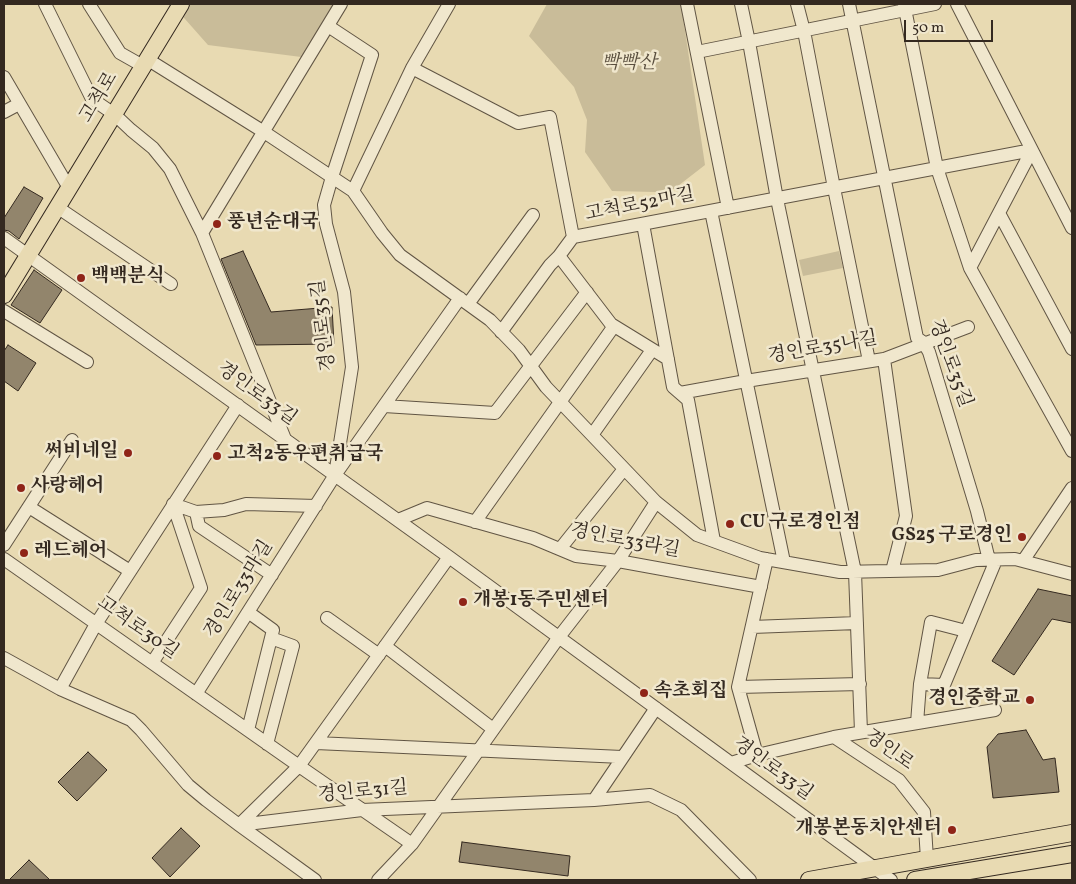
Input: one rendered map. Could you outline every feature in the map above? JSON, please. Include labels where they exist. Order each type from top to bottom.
[{"type":"main road","name":"고척로","points":[[4,295],[145,63],[177,6]]},
{"type":"main road","points":[[809,880],[1072,833]]},
{"type":"main road","points":[[915,880],[958,877],[1072,854]]},
{"type":"street","points":[[45,4],[92,99],[114,114],[153,148],[170,168],[202,233],[285,439]]},
{"type":"street","points":[[89,4],[120,53],[145,63],[264,132],[353,191],[400,255],[490,320],[519,350],[546,387],[624,469],[656,502],[697,535],[760,558],[840,572],[938,570],[976,560],[1015,559],[1072,574]]},
{"type":"street","points":[[202,233],[341,4]]},
{"type":"street","points":[[353,191],[412,68],[449,4]]},
{"type":"street","points":[[687,4],[728,208]]},
{"type":"street","points":[[741,4],[750,42],[777,198],[855,572],[861,732]]},
{"type":"street","points":[[797,4],[804,31],[869,361]]},
{"type":"street","name":"경인로35길","points":[[849,4],[917,338],[930,352],[992,560]]},
{"type":"street","points":[[697,52],[804,31],[904,7],[935,4]]},
{"type":"street","points":[[957,4],[1032,150],[1068,210],[1072,228]]},
{"type":"street","points":[[904,7],[937,168],[970,268],[1072,451]]},
{"type":"street","name":"경인로35길","points":[[328,26],[372,55],[324,205],[326,224],[344,292],[352,366],[335,475]]},
{"type":"street","name":"고척로52마길","points":[[412,68],[518,123],[550,117],[573,237],[1032,150]]},
{"type":"street","points":[[4,77],[69,188]]},
{"type":"street","points":[[4,112],[19,104]]},
{"type":"street","points":[[970,268],[1032,150]]},
{"type":"street","points":[[57,207],[171,284]]},
{"type":"street","points":[[711,211],[784,562]]},
{"type":"street","points":[[999,213],[1072,349]]},
{"type":"street","points":[[335,475],[384,406],[464,301],[533,215]]},
{"type":"street","points":[[642,224],[673,387],[688,400],[714,541]]},
{"type":"street","points":[[501,332],[573,237]]},
{"type":"street","points":[[4,238],[28,255]]},
{"type":"street","name":"경인로33길","points":[[28,255],[449,556],[890,880]]},
{"type":"street","points":[[559,256],[611,324],[668,360]]},
{"type":"street","points":[[384,406],[495,413],[587,292]]},
{"type":"street","points":[[4,311],[87,362]]},
{"type":"street","points":[[475,522],[614,326]]},
{"type":"street","name":"경인로35나길","points":[[680,393],[884,359],[968,327]]},
{"type":"street","points":[[592,435],[652,350]]},
{"type":"street","points":[[884,359],[906,516],[892,571]]},
{"type":"street","points":[[60,689],[96,624],[238,405]]},
{"type":"street","points":[[4,545],[72,440]]},
{"type":"street","points":[[560,549],[624,469]]},
{"type":"street","name":"경인로33마길","points":[[196,694],[335,475]]},
{"type":"street","points":[[1022,561],[1072,488]]},
{"type":"street","points":[[378,880],[412,844],[437,806],[559,637],[618,561],[656,502]]},
{"type":"street","points":[[173,504],[196,512],[224,510],[246,504],[316,506]]},
{"type":"street","points":[[152,663],[201,588],[173,504]]},
{"type":"street","points":[[29,507],[130,571]]},
{"type":"street","name":"경인로33라길","points":[[398,520],[426,508],[534,538],[576,556],[618,561],[761,587]]},
{"type":"street","points":[[196,512],[199,526],[272,575]]},
{"type":"street","points":[[240,825],[299,766],[449,556]]},
{"type":"street","name":"고척로30길","points":[[4,559],[412,844]]},
{"type":"street","points":[[757,755],[738,686],[767,559]]},
{"type":"street","points":[[920,684],[944,685],[992,560]]},
{"type":"street","points":[[248,612],[273,630],[248,730]]},
{"type":"street","points":[[327,618],[382,650],[493,729]]},
{"type":"street","points":[[917,723],[920,684],[931,622],[966,631]]},
{"type":"street","points":[[752,627],[857,623]]},
{"type":"street","points":[[267,744],[293,646],[271,638]]},
{"type":"street","points":[[4,658],[60,689],[131,720],[188,785],[315,880]]},
{"type":"street","points":[[738,686],[860,684]]},
{"type":"street","points":[[594,800],[656,708]]},
{"type":"street","points":[[731,763],[834,737],[995,710]]},
{"type":"street","name":"경인로","points":[[834,737],[899,780],[924,812],[927,859]]},
{"type":"street","points":[[316,743],[622,757]]},
{"type":"street","name":"경인로31길","points":[[240,825],[362,810],[594,800],[650,795],[681,810],[750,880]]},
{"type":"green space","points":[[173,4],[341,4],[309,58],[208,45]]},
{"type":"green space","name":"빡빡산","points":[[547,4],[681,4],[705,165],[674,189],[655,192],[612,191],[585,152],[587,120],[574,87],[529,36]]},
{"type":"green space","points":[[839,251],[843,268],[803,276],[799,260]]},
{"type":"building","points":[[24,187],[43,198],[19,239],[9,231],[4,230],[4,218]]},
{"type":"building","points":[[243,251],[271,312],[332,307],[334,344],[256,345],[221,259]]},
{"type":"building","points":[[34,270],[62,290],[40,323],[11,305]]},
{"type":"building","points":[[8,345],[36,363],[18,391],[4,381],[4,351]]},
{"type":"building","points":[[1038,589],[1072,596],[1072,623],[1052,619],[1014,675],[992,661]]},
{"type":"building","points":[[1026,730],[1043,760],[1055,758],[1059,792],[993,798],[987,747],[998,734]]},
{"type":"building","points":[[88,752],[107,770],[77,801],[58,782]]},
{"type":"building","points":[[181,828],[200,846],[170,877],[152,858]]},
{"type":"building","points":[[462,842],[570,856],[568,876],[459,862]]},
{"type":"building","points":[[29,860],[50,880],[9,880]]},
{"type":"place","name":"풍년순대국","points":[[217,224]]},
{"type":"place","name":"백백분식","points":[[81,278]]},
{"type":"place","name":"써비네일","points":[[128,453]]},
{"type":"place","name":"고척2동우편취급국","points":[[217,456]]},
{"type":"place","name":"사랑헤어","points":[[21,488]]},
{"type":"place","name":"CU 구로경인점","points":[[730,524]]},
{"type":"place","name":"GS25 구로경인","points":[[1022,537]]},
{"type":"place","name":"레드헤어","points":[[24,553]]},
{"type":"place","name":"개봉1동주민센터","points":[[463,602]]},
{"type":"place","name":"속초회집","points":[[644,693]]},
{"type":"place","name":"경인중학교","points":[[1030,700]]},
{"type":"place","name":"개봉본동치안센터","points":[[952,830]]}]
